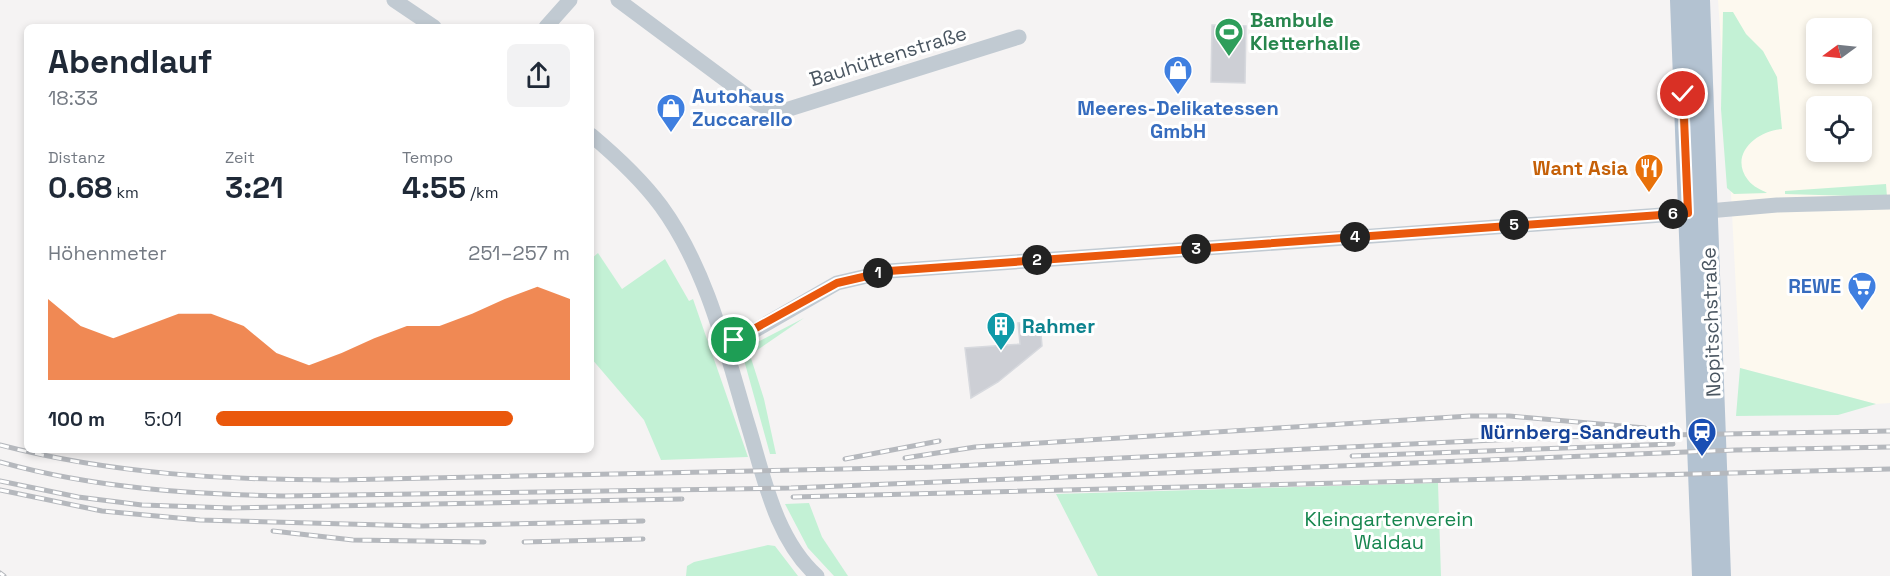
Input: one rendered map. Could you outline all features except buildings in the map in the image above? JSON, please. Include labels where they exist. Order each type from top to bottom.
[{"type":"main road","name":"Nopitschstraße","points":[[1680,0],[1684,108],[1698,212],[1721,576]]},
{"type":"main road","name":"Nopitschstraße","points":[[1700,0],[1704,112],[1698,212],[1702,576]]},
{"type":"main road","points":[[1684,108],[1695,116],[1704,112]]},
{"type":"street","points":[[549,24],[570,0]]},
{"type":"street","name":"Bauhüttenstraße","points":[[618,0],[769,110],[789,109],[1019,37]]},
{"type":"street","points":[[401,2],[430,24]]},
{"type":"street","points":[[594,138],[637,177],[662,207],[683,241],[724,343],[775,512],[794,550],[817,576]]},
{"type":"street","points":[[724,343],[752,332],[837,283],[889,271],[1777,205],[1890,202]]},
{"type":"shaded area","points":[[1718,0],[1890,0],[1890,403],[1876,404],[1740,368]]},
{"type":"green space","points":[[1723,12],[1733,12],[1746,34],[1763,51],[1777,77],[1782,129],[1773,130],[1755,139],[1748,145],[1742,161],[1748,180],[1767,193],[1734,194],[1727,188],[1721,109]]},
{"type":"green space","points":[[1886,184],[1887,197],[1785,194],[1785,191]]},
{"type":"green space","points":[[598,253],[622,289],[665,259],[689,301],[693,299],[748,457],[661,460],[644,420],[594,362],[594,256]]},
{"type":"green space","points":[[804,318],[750,355],[764,399],[776,454],[770,454],[744,360],[746,348]]},
{"type":"green space","points":[[1740,368],[1876,404],[1838,415],[1736,416]]},
{"type":"green space","name":"Kleingartenverein Waldau","points":[[1438,483],[1441,576],[1098,576],[1056,494]]},
{"type":"green space","points":[[809,503],[822,537],[848,576],[834,576],[808,548],[785,504]]},
{"type":"green space","points":[[768,545],[775,546],[798,576],[686,576],[687,566],[694,562]]},
{"type":"railway","points":[[905,458],[975,447],[1470,416],[1509,416],[1645,428]]},
{"type":"railway","points":[[34,453],[126,469],[210,477],[338,480],[934,467],[1555,437],[1890,431]]},
{"type":"railway","points":[[845,459],[939,441]]},
{"type":"railway","points":[[1352,456],[1673,444]]},
{"type":"railway","points":[[0,445],[24,451]]},
{"type":"railway","points":[[0,462],[105,484],[212,494],[284,496],[791,488],[1736,450],[1890,447]]},
{"type":"railway","points":[[793,497],[1890,469]]},
{"type":"railway","points":[[0,481],[78,497],[142,505],[231,508],[682,499]]},
{"type":"railway","points":[[0,490],[102,511],[200,520],[421,526],[643,521]]},
{"type":"railway","points":[[273,531],[353,540],[484,542]]},
{"type":"railway","points":[[524,542],[643,539]]},
{"type":"railway","points":[[0,573],[4,576]]},
{"type":"place","name":"Bambule Kletterhalle","points":[[1229,58]]},
{"type":"place","name":"Meeres-Delikatessen GmbH","points":[[1178,96]]},
{"type":"place","name":"Autohaus Zuccarello","points":[[671,134]]},
{"type":"place","name":"Want Asia","points":[[1649,194]]},
{"type":"place","name":"REWE","points":[[1862,312]]},
{"type":"place","name":"Rahmer","points":[[1001,352]]},
{"type":"place","name":"Nürnberg-Sandreuth","points":[[1702,458]]},
{"type":"route","points":[[734,340],[800,306],[837,283],[889,271],[1688,213],[1683,94]]}]
